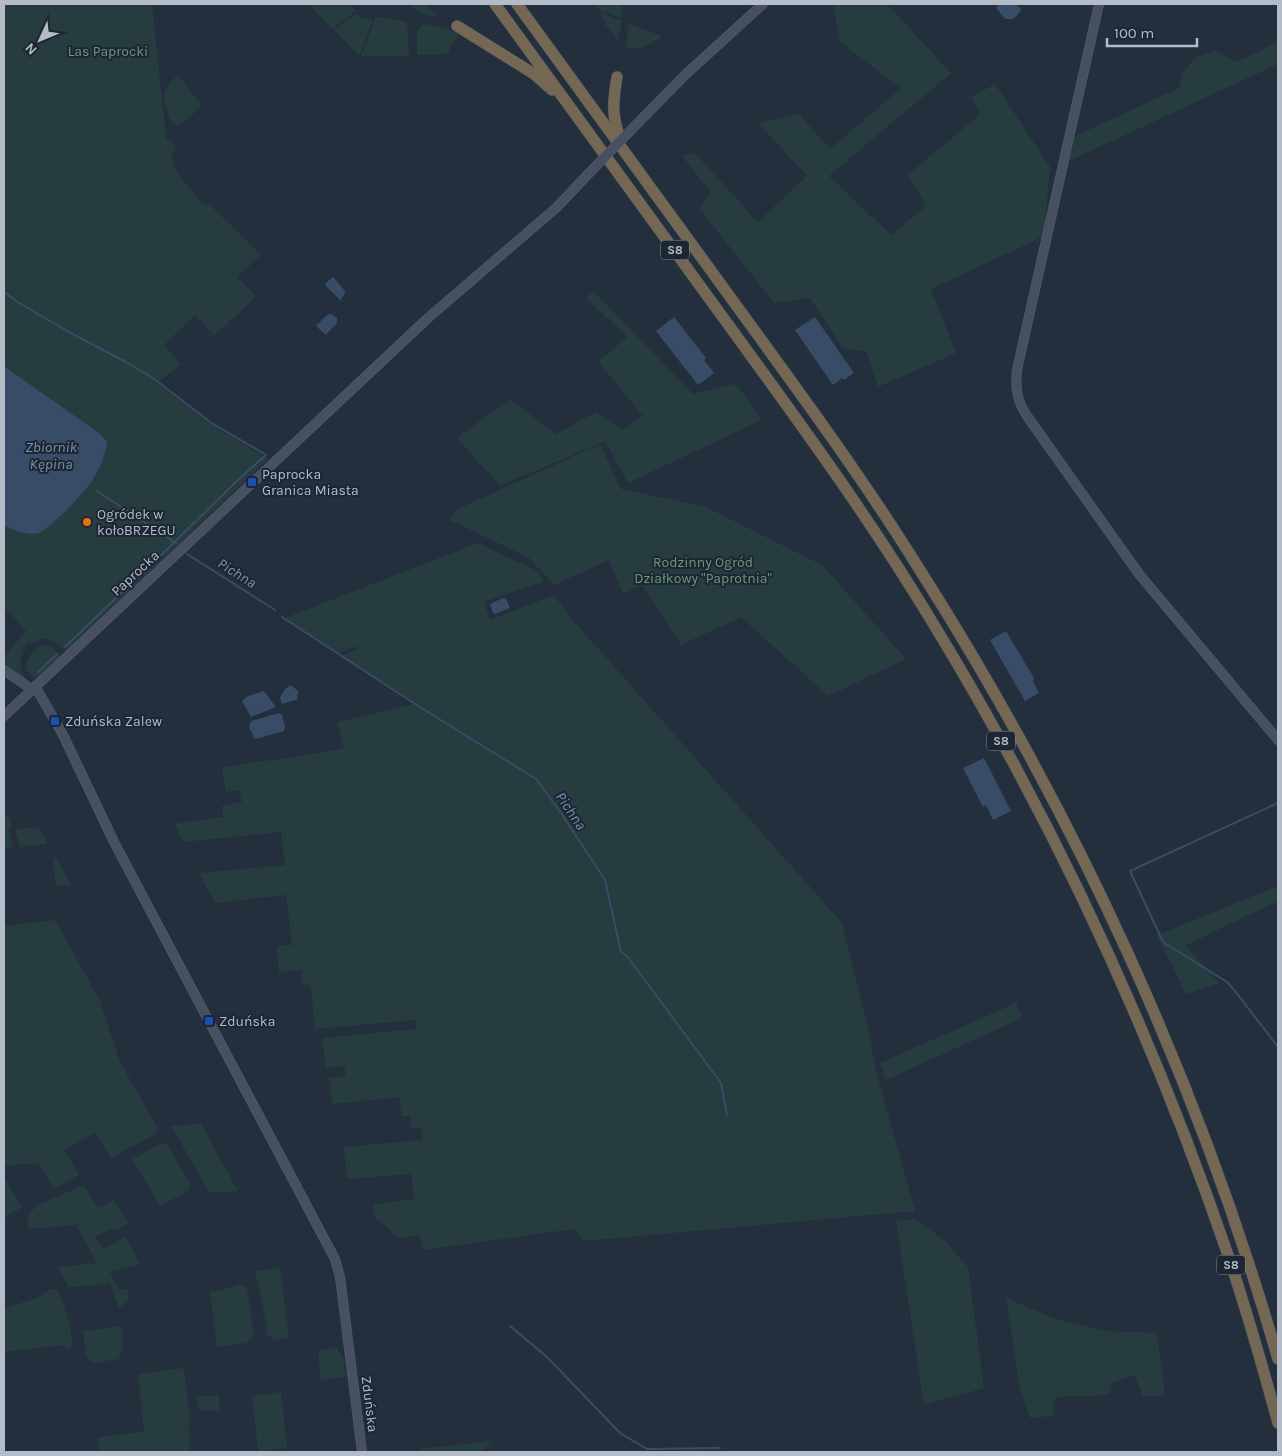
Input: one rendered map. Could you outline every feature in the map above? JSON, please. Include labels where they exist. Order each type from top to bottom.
[{"type":"highway","name":"S8","points":[[495,4],[829,463],[931,620],[982,705],[1060,852],[1105,946],[1174,1110],[1250,1323],[1278,1423]]},
{"type":"highway","name":"S8","points":[[517,4],[805,399],[863,482],[946,611],[1025,748],[1072,838],[1110,917],[1182,1081],[1242,1244],[1278,1359]]},
{"type":"highway","points":[[457,26],[534,74],[569,104]]},
{"type":"highway","points":[[617,77],[613,116],[615,126],[628,157]]},
{"type":"street","name":"Paprocka","points":[[4,716],[428,318],[556,208],[686,75],[763,4]]},
{"type":"street","points":[[1099,4],[1017,370],[1016,392],[1027,416],[1139,574],[1278,740]]},
{"type":"street","name":"Zduńska","points":[[4,670],[33,687],[63,735],[115,844],[335,1259],[340,1277],[362,1452]]},
{"type":"green space","name":"Las Paprocki","points":[[4,4],[152,4],[166,138],[176,146],[171,157],[175,170],[202,203],[210,205],[261,255],[237,277],[256,297],[214,336],[195,315],[164,345],[181,364],[157,383],[206,421],[268,459],[66,651],[58,643],[50,639],[41,639],[31,644],[29,643],[22,650],[24,652],[20,665],[25,678],[23,679],[4,664],[4,657],[26,631],[4,607],[4,526],[25,534],[89,485],[106,452],[99,433],[4,366]]},
{"type":"green space","points":[[309,4],[350,4],[356,11],[332,29]]},
{"type":"green space","points":[[596,4],[623,4],[621,18],[601,11]]},
{"type":"green space","points":[[833,4],[887,4],[951,73],[829,176],[891,235],[926,206],[908,175],[980,114],[971,97],[995,84],[1050,167],[1044,236],[931,289],[956,353],[878,387],[867,352],[842,347],[810,298],[774,303],[699,208],[711,193],[682,156],[694,152],[758,222],[807,176],[758,123],[799,114],[830,149],[901,88],[840,42]]},
{"type":"green space","points":[[410,5],[427,5],[438,17],[421,14]]},
{"type":"green space","points":[[600,12],[622,21],[618,41],[605,24]]},
{"type":"green space","points":[[357,13],[361,18],[373,20],[359,56],[334,30]]},
{"type":"green space","points":[[376,17],[407,23],[409,56],[361,56]]},
{"type":"green space","points":[[424,24],[445,28],[459,34],[447,54],[417,55],[417,30]]},
{"type":"green space","points":[[629,24],[662,36],[645,46],[636,48],[626,47]]},
{"type":"green space","points":[[1278,42],[1278,64],[1069,161],[1075,136],[1179,88],[1182,74],[1196,57],[1216,51],[1237,62]]},
{"type":"green space","points":[[178,75],[202,106],[178,127],[171,123],[164,97],[167,87]]},
{"type":"green space","points":[[593,291],[693,394],[736,384],[762,420],[628,483],[605,441],[500,486],[457,438],[510,399],[556,434],[596,412],[623,430],[643,416],[598,362],[627,337],[586,298]]},
{"type":"green space","name":"Rodzinny Ogród Działkowy \"Paprotnia\"","points":[[600,444],[621,489],[706,507],[822,565],[906,659],[828,696],[741,617],[681,645],[642,585],[623,594],[609,560],[554,585],[529,558],[450,520],[456,510]]},
{"type":"green space","points":[[478,543],[535,570],[544,581],[484,602],[490,620],[554,595],[571,618],[842,923],[869,1033],[876,1071],[915,1211],[584,1241],[574,1229],[423,1250],[420,1235],[398,1238],[379,1220],[376,1221],[373,1205],[414,1199],[411,1174],[347,1179],[344,1147],[422,1140],[421,1127],[411,1128],[410,1116],[402,1116],[399,1097],[332,1104],[329,1078],[346,1076],[344,1066],[326,1068],[322,1038],[416,1029],[415,1020],[315,1029],[311,985],[301,984],[302,970],[279,972],[277,946],[292,945],[286,895],[215,903],[199,873],[285,865],[281,832],[184,842],[174,824],[223,817],[222,806],[242,802],[240,790],[226,792],[222,767],[344,748],[337,722],[414,704],[341,656],[367,644],[338,653],[285,618]]},
{"type":"green space","points":[[46,645],[55,649],[59,655],[58,659],[38,677],[32,675],[28,672],[27,661],[34,650]]},
{"type":"green space","points":[[4,817],[9,817],[12,829],[8,830],[13,847],[4,848]]},
{"type":"green space","points":[[38,827],[48,844],[20,847],[15,829]]},
{"type":"green space","points":[[55,857],[71,885],[56,886],[53,859]]},
{"type":"green space","points":[[1278,886],[1278,901],[1186,945],[1219,983],[1186,994],[1157,935]]},
{"type":"green space","points":[[55,920],[99,999],[120,1062],[157,1127],[156,1134],[111,1158],[95,1133],[64,1150],[79,1175],[54,1189],[38,1163],[4,1166],[4,926]]},
{"type":"green space","points":[[1016,1003],[1022,1018],[886,1080],[880,1063]]},
{"type":"green space","points":[[201,1124],[238,1191],[210,1193],[171,1126]]},
{"type":"green space","points":[[161,1144],[168,1145],[190,1184],[188,1191],[160,1206],[132,1159]]},
{"type":"green space","points":[[4,1177],[22,1207],[4,1218]]},
{"type":"green space","points":[[84,1185],[98,1208],[114,1200],[129,1223],[116,1231],[110,1229],[95,1237],[103,1250],[125,1237],[140,1264],[110,1272],[119,1290],[127,1289],[129,1300],[119,1308],[110,1284],[69,1287],[58,1267],[97,1263],[76,1225],[30,1229],[27,1225],[30,1214],[38,1205]]},
{"type":"green space","points":[[916,1219],[946,1242],[968,1267],[984,1388],[924,1405],[896,1221]]},
{"type":"green space","points":[[280,1268],[289,1338],[274,1340],[267,1334],[261,1294],[254,1271]]},
{"type":"green space","points":[[239,1284],[247,1288],[254,1335],[247,1343],[217,1347],[210,1292],[223,1290]]},
{"type":"green space","points":[[51,1289],[57,1289],[65,1310],[70,1325],[72,1347],[68,1350],[65,1349],[64,1345],[4,1352],[4,1308],[37,1298]]},
{"type":"green space","points":[[1006,1298],[1056,1319],[1106,1331],[1157,1333],[1165,1395],[1143,1397],[1135,1375],[1112,1383],[1109,1395],[1055,1397],[1053,1416],[1030,1418],[1020,1389]]},
{"type":"green space","points":[[121,1326],[123,1343],[119,1359],[93,1363],[86,1356],[83,1331]]},
{"type":"green space","points":[[336,1348],[343,1357],[346,1377],[321,1380],[318,1350]]},
{"type":"green space","points":[[184,1368],[191,1425],[188,1427],[191,1452],[99,1452],[97,1438],[144,1431],[138,1374]]},
{"type":"green space","points":[[281,1392],[287,1448],[258,1451],[252,1396]]},
{"type":"green space","points":[[219,1395],[220,1410],[199,1411],[197,1397]]},
{"type":"green space","points":[[492,1441],[484,1450],[469,1452],[419,1452],[419,1449]]},
{"type":"water","points":[[998,4],[1014,4],[1021,9],[1013,19],[1005,19],[996,8]]},
{"type":"water","points":[[333,277],[345,291],[344,296],[341,298],[342,302],[325,284]]},
{"type":"water","points":[[331,314],[337,318],[337,323],[326,335],[316,326],[327,315]]},
{"type":"water","points":[[674,317],[706,358],[704,360],[714,373],[698,385],[656,331]]},
{"type":"water","points":[[815,317],[854,373],[844,380],[842,378],[833,385],[795,330]]},
{"type":"water","name":"Zbiornik Kępina","points":[[4,366],[99,433],[107,442],[101,465],[89,485],[57,519],[43,531],[34,534],[16,531],[4,526]]},
{"type":"water","points":[[503,598],[506,599],[510,608],[495,614],[493,613],[490,604]]},
{"type":"water","points":[[1006,631],[1034,678],[1033,682],[1039,693],[1025,701],[990,640]]},
{"type":"water","points":[[291,685],[299,692],[297,695],[298,699],[282,704],[280,698],[285,689]]},
{"type":"water","points":[[264,691],[276,707],[251,717],[242,701],[248,696]]},
{"type":"water","points":[[279,713],[282,715],[284,731],[255,739],[249,727],[251,721]]},
{"type":"water","points":[[984,758],[1011,811],[993,820],[986,805],[983,807],[963,768]]},
{"type":"waterway","points":[[4,292],[67,331],[153,378],[210,422],[266,455],[156,560]]},
{"type":"waterway","points":[[97,491],[176,543]]},
{"type":"waterway","name":"Pichna","points":[[187,554],[275,610]]},
{"type":"waterway","points":[[65,647],[148,567]]},
{"type":"waterway","name":"Pichna","points":[[282,617],[415,704],[536,779],[605,880],[621,952],[627,956],[721,1083],[727,1115]]},
{"type":"waterway","points":[[38,672],[57,654]]},
{"type":"waterway","points":[[1278,803],[1130,871],[1163,942],[1227,982],[1278,1047]]},
{"type":"waterway","points":[[510,1326],[547,1357],[620,1433],[647,1449],[720,1448]]},
{"type":"place","name":"Paprocka Granica Miasta","points":[[252,482]]},
{"type":"place","name":"Ogródek w kołoBRZEGU","points":[[87,522]]},
{"type":"place","name":"Zduńska Zalew","points":[[55,721]]},
{"type":"place","name":"Zduńska","points":[[209,1021]]}]
